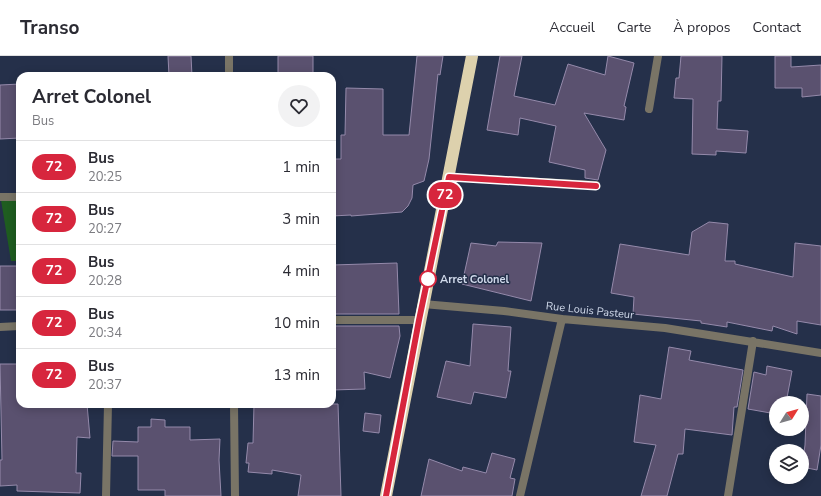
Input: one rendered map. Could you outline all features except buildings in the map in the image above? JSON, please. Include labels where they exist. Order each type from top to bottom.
[{"type":"highway","points":[[386,496],[419,320],[449,177],[472,56]]},
{"type":"street","points":[[229,56],[229,72]]},
{"type":"street","points":[[649,109],[658,56]]},
{"type":"street","points":[[449,177],[596,186]]},
{"type":"street","points":[[0,197],[16,197]]},
{"type":"street","name":"Rue Louis Pasteur","points":[[423,304],[504,311],[562,319],[665,328],[821,353]]},
{"type":"street","points":[[520,496],[562,319]]},
{"type":"street","points":[[336,320],[419,320]]},
{"type":"street","points":[[0,327],[16,326]]},
{"type":"street","points":[[728,496],[754,342]]},
{"type":"street","points":[[106,496],[108,408]]},
{"type":"street","points":[[234,408],[235,495],[243,496]]},
{"type":"green space","points":[[1,200],[16,201],[16,261],[11,261]]},
{"type":"bus line","name":"72","points":[[386,496],[419,320],[449,177],[596,186]]},
{"type":"place","name":"Arret Colonel","points":[[428,279]]}]
